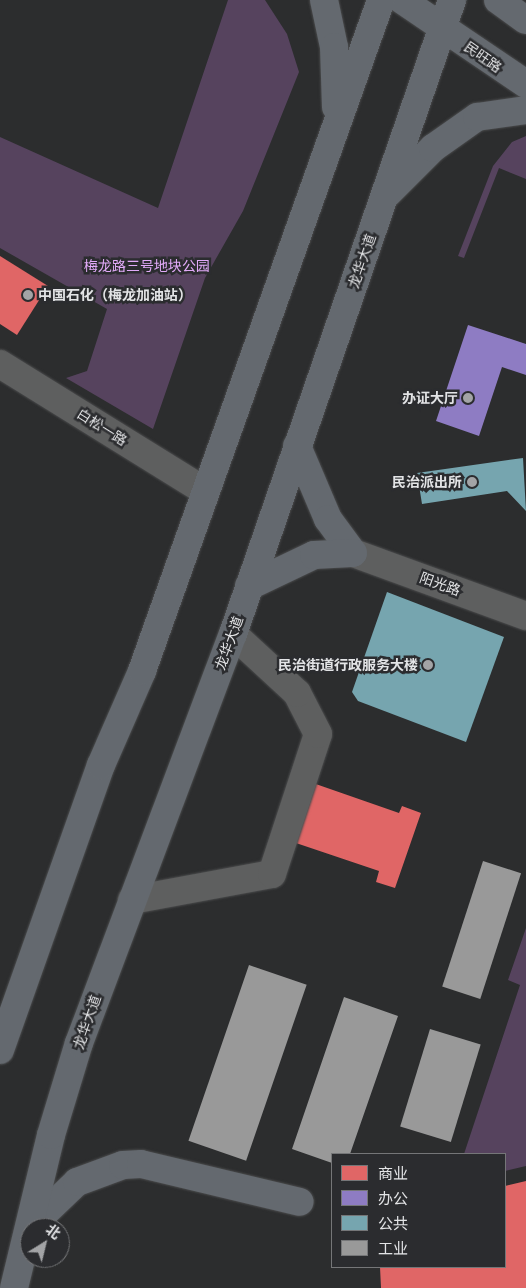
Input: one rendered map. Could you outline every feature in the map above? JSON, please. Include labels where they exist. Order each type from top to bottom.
[{"type":"main road","points":[[324,0],[334,47],[336,126]]},
{"type":"main road","points":[[0,1050],[205,491],[381,0]]},
{"type":"main road","name":"民旺路","points":[[402,0],[526,84]]},
{"type":"main road","name":"龙华大道","points":[[31,1218],[80,1043],[233,634],[452,0]]},
{"type":"main road","points":[[498,0],[526,20]]},
{"type":"main road","points":[[384,198],[433,148],[478,117],[526,110]]},
{"type":"main road","points":[[297,446],[328,519],[353,553]]},
{"type":"main road","points":[[249,586],[314,555],[353,553]]},
{"type":"main road","points":[[39,1218],[69,1187],[123,1165],[141,1164],[300,1202]]},
{"type":"main road","name":"龙华大道","points":[[14,1288],[20,1263]]},
{"type":"street","name":"白松一路","points":[[0,364],[205,491]]},
{"type":"street","name":"阳光路","points":[[353,553],[526,616]]},
{"type":"street","points":[[132,900],[272,874],[318,734],[297,693],[233,634]]},
{"type":"green space","name":"梅龙路三号地块公园","points":[[228,0],[265,0],[287,34],[299,72],[243,211],[205,278],[153,429],[66,378],[87,371],[107,309],[0,248],[0,137],[158,208]]},
{"type":"green space","points":[[526,136],[526,179],[499,168],[464,258],[458,256],[493,166],[512,142]]},
{"type":"green space","points":[[526,928],[526,1166],[506,1171],[506,1153],[464,1153],[520,985],[508,980]]},
{"type":"building: 商业","points":[[0,256],[48,286],[17,335],[0,324]]},
{"type":"building: 商业","points":[[310,782],[399,813],[402,806],[421,813],[395,888],[376,882],[379,871],[290,841]]},
{"type":"building: 商业","points":[[526,1181],[526,1288],[381,1288],[380,1268],[506,1268],[506,1186]]},
{"type":"building: 办公","name":"办证大厅","points":[[468,325],[526,344],[526,375],[502,367],[479,436],[436,421]]},
{"type":"building: 公共","name":"民治派出所","points":[[523,458],[526,511],[507,491],[422,504],[417,473]]},
{"type":"building: 公共","name":"民治街道行政服务大楼","points":[[387,592],[504,637],[466,742],[358,701],[352,692]]},
{"type":"building: 工业","points":[[483,861],[521,873],[480,999],[442,987]]},
{"type":"building: 工业","points":[[249,965],[307,985],[246,1161],[188,1141]]},
{"type":"building: 工业","points":[[344,997],[398,1016],[350,1153],[331,1153],[331,1163],[292,1149]]},
{"type":"building: 工业","points":[[430,1029],[481,1044],[451,1142],[400,1127]]},
{"type":"place","name":"中国石化（梅龙加油站）","points":[[28,295]]},
{"type":"place","name":"办证大厅","points":[[468,398]]},
{"type":"place","name":"民治派出所","points":[[472,482]]},
{"type":"place","name":"民治街道行政服务大楼","points":[[428,665]]}]
